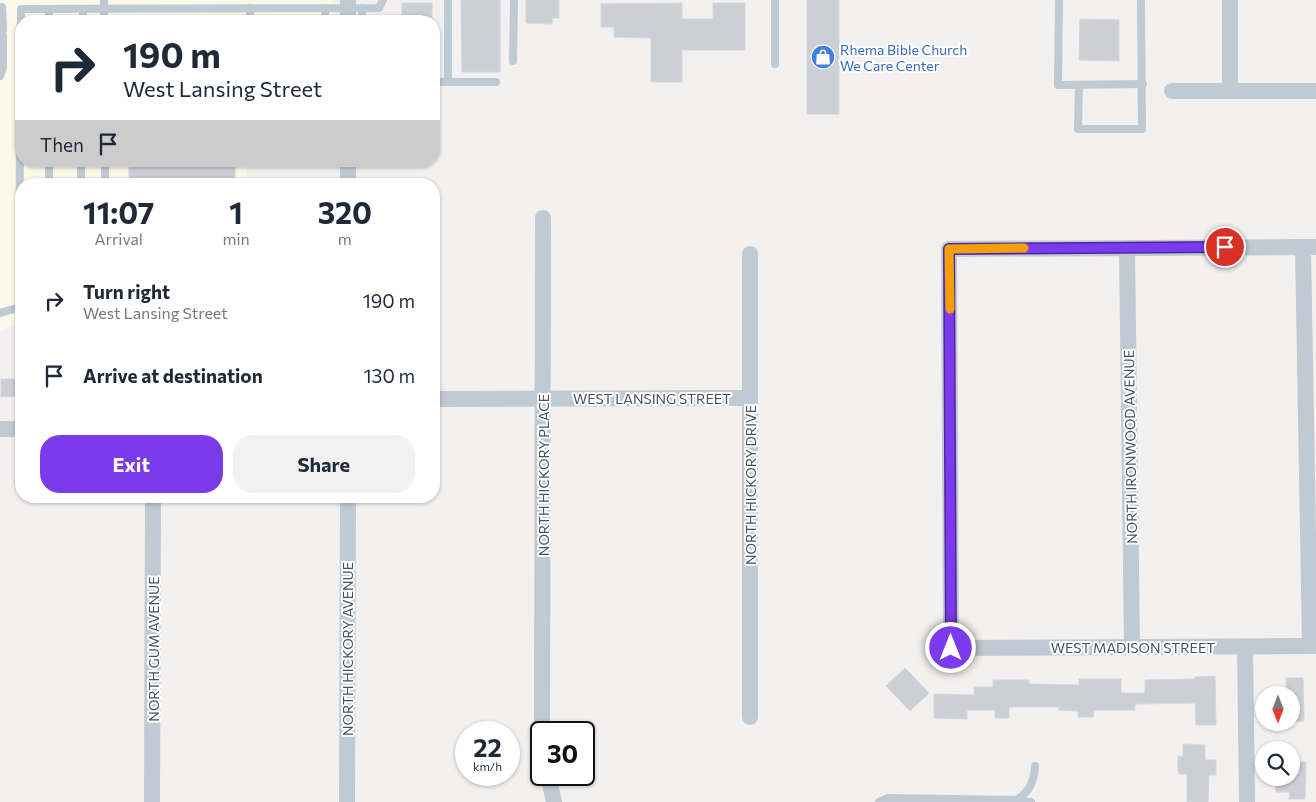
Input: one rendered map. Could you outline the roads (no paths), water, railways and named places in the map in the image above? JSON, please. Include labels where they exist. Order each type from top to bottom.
[{"type":"street","points":[[1230,0],[1230,91]]},
{"type":"street","points":[[1172,91],[1316,91]]},
{"type":"street","name":"NORTH HICKORY PLACE","points":[[542,721],[543,218]]},
{"type":"street","points":[[1127,248],[1310,247],[1313,646]]},
{"type":"street","name":"WEST MADISON STREET","points":[[1127,248],[949,249],[951,648],[1313,646]]},
{"type":"street","name":"NORTH IRONWOOD AVENUE","points":[[1127,248],[1132,647]]},
{"type":"street","name":"NORTH HICKORY DRIVE","points":[[750,254],[750,717]]},
{"type":"street","name":"WEST LANSING STREET","points":[[440,399],[750,398]]},
{"type":"street","points":[[0,429],[15,429]]},
{"type":"street","name":"NORTH GUM AVENUE","points":[[152,802],[153,503]]},
{"type":"street","name":"NORTH HICKORY AVENUE","points":[[347,802],[348,503]]},
{"type":"street","points":[[1246,647],[1247,802]]},
{"type":"street","points":[[550,786],[554,802]]},
{"type":"lane","points":[[104,0],[104,15]]},
{"type":"lane","points":[[21,15],[21,9],[104,9],[220,4],[250,8],[307,4],[325,8],[379,8],[383,0]]},
{"type":"lane","points":[[448,0],[448,81]]},
{"type":"lane","points":[[513,61],[514,0]]},
{"type":"lane","points":[[775,0],[775,64]]},
{"type":"lane","points":[[1059,0],[1058,85],[1143,84]]},
{"type":"lane","points":[[1079,84],[1078,129],[1142,129],[1141,0]]},
{"type":"lane","points":[[0,76],[3,68],[1,7]]},
{"type":"lane","points":[[250,8],[250,15]]},
{"type":"lane","points":[[325,8],[325,15]]},
{"type":"lane","points":[[48,9],[48,15]]},
{"type":"lane","points":[[83,9],[83,15]]},
{"type":"lane","points":[[440,82],[496,82]]},
{"type":"lane","points":[[0,312],[15,308]]},
{"type":"lane","points":[[1016,800],[1031,786],[1034,780],[1035,766]]},
{"type":"lane","points":[[879,802],[888,798],[1016,800],[1031,802]]},
{"type":"place","name":"Rhema Bible Church We Care Center","points":[[823,57]]}]
